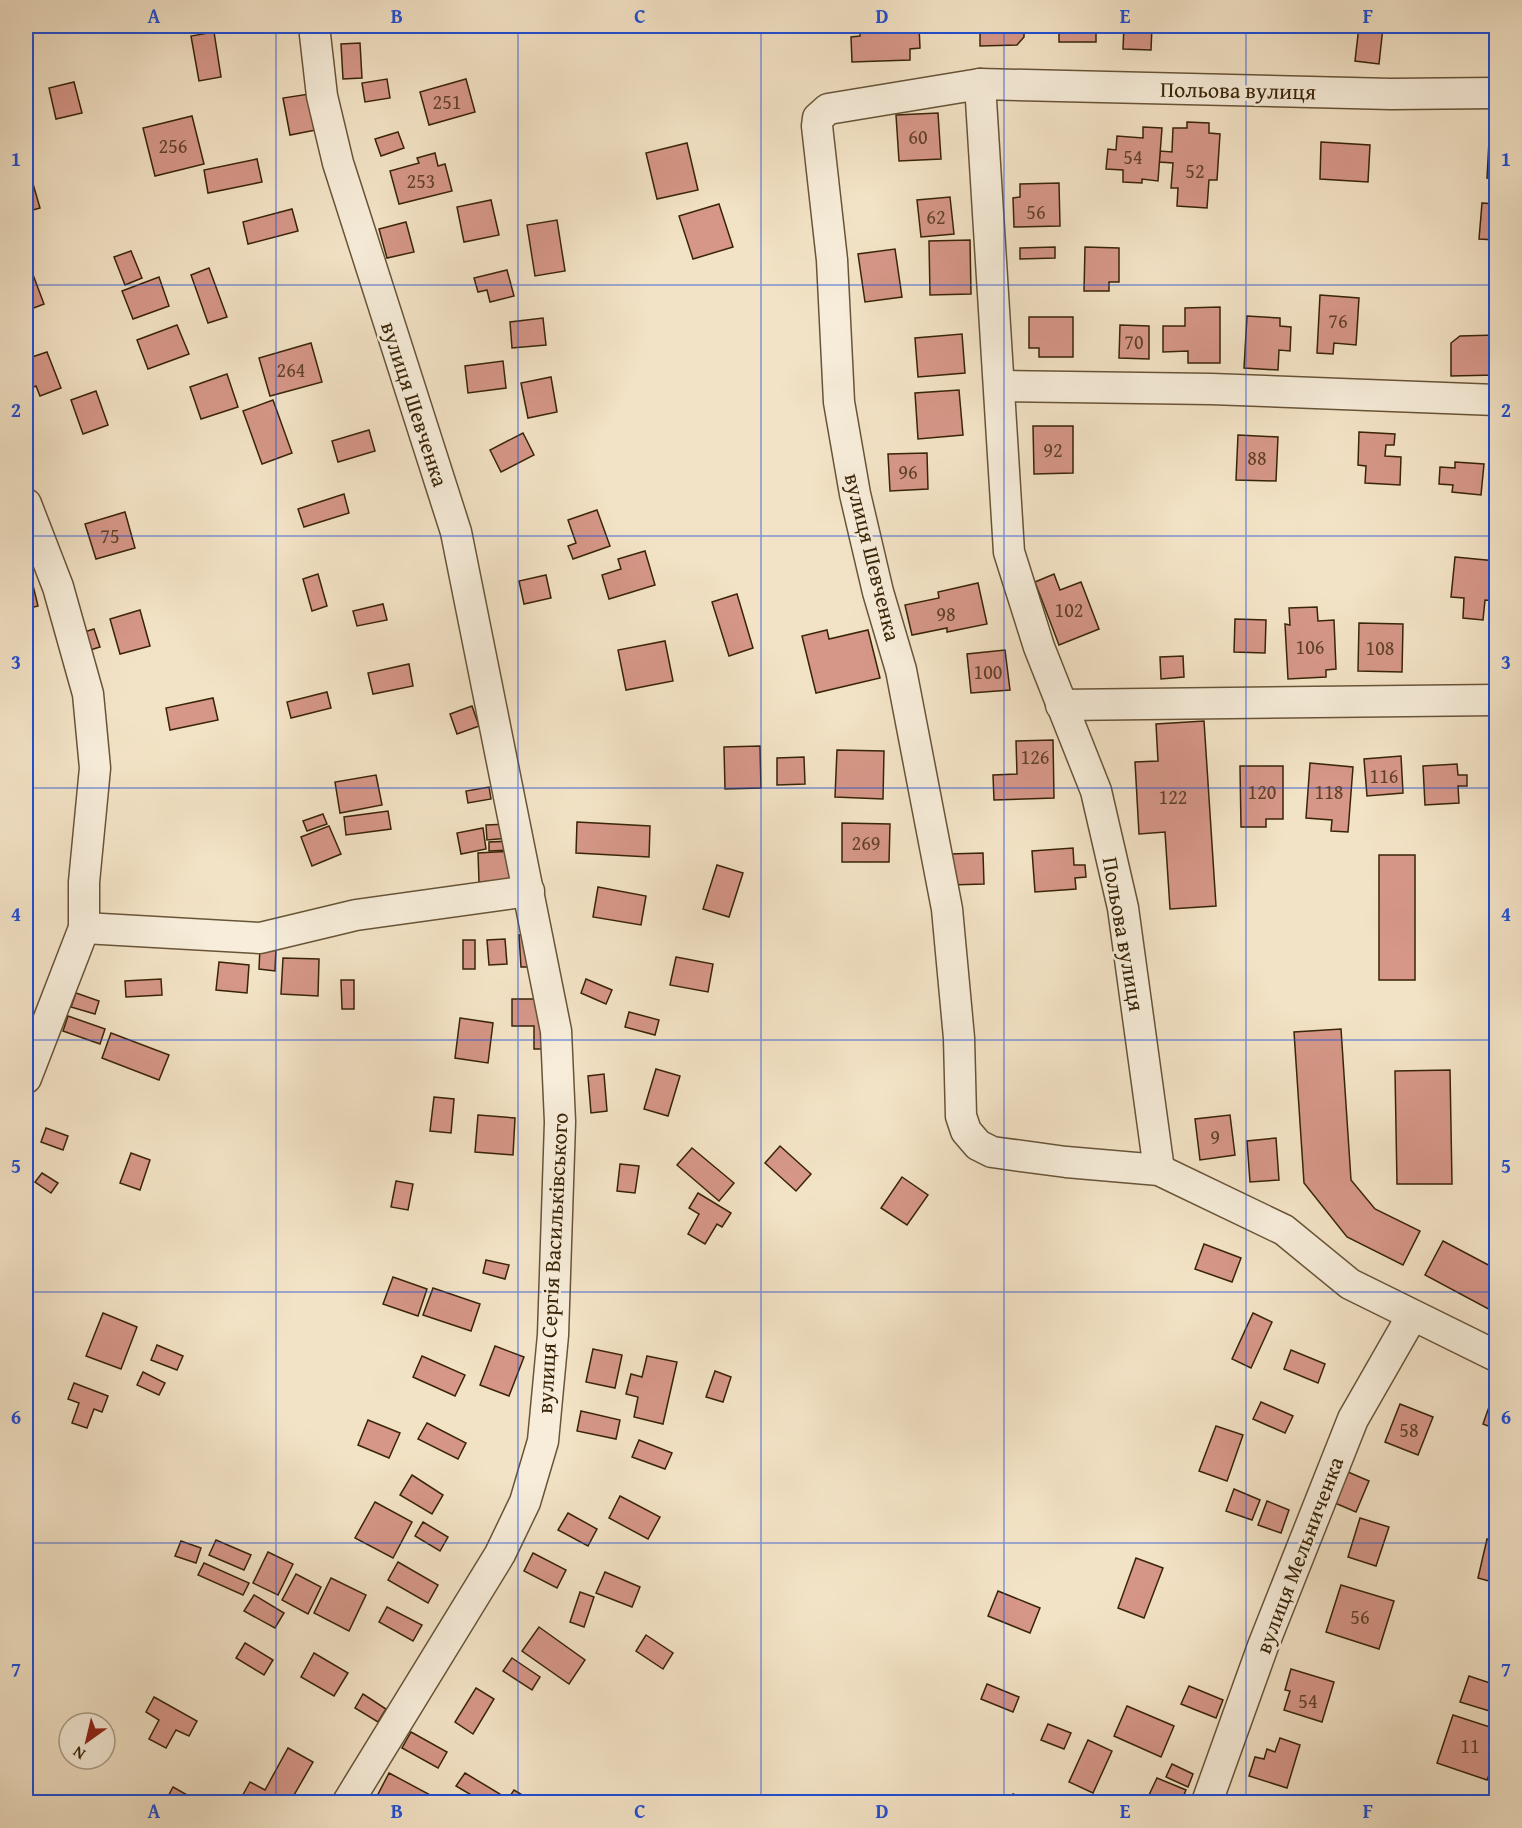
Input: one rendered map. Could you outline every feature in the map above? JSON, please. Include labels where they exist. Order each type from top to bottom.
[{"type":"street","name":"вулиця Шевченка","points":[[314,26],[322,96],[338,163],[456,532],[530,891]]},
{"type":"street","name":"Польова вулиця","points":[[980,84],[1009,552],[1039,647],[1096,791],[1123,908],[1159,1170]]},
{"type":"street","name":"Польова вулиця","points":[[828,109],[980,84],[1390,94],[1497,93]]},
{"type":"street","name":"вулиця Шевченка","points":[[828,109],[818,118],[817,126],[832,260],[839,402],[855,494],[878,592],[900,670],[926,794],[946,909],[956,1007],[961,1116],[966,1131],[978,1145],[992,1152],[1018,1157],[1159,1170]]},
{"type":"street","points":[[1000,386],[1211,389],[1497,400]]},
{"type":"street","points":[[26,504],[58,587],[88,694],[95,768],[84,882],[84,928],[26,1078]]},
{"type":"street","points":[[1061,705],[1497,700]]},
{"type":"street","points":[[84,928],[260,938],[356,915],[530,891]]},
{"type":"street","name":"вулиця Сергія Васильківського","points":[[348,1803],[500,1554],[525,1502],[543,1441],[553,1335],[560,1122],[556,1031],[530,891]]},
{"type":"street","points":[[1159,1170],[1284,1230],[1350,1284],[1497,1356]]},
{"type":"street","name":"вулиця Мельниченка","points":[[1207,1803],[1263,1646],[1349,1429],[1412,1316]]},
{"type":"building","points":[[860,26],[919,26],[920,48],[910,49],[910,60],[852,62],[851,37],[860,36]]},
{"type":"building","points":[[980,26],[1024,26],[1024,37],[1017,45],[980,46]]},
{"type":"building","points":[[1059,26],[1096,26],[1096,42],[1059,42]]},
{"type":"building","points":[[1124,26],[1152,26],[1151,50],[1123,49]]},
{"type":"building","points":[[1359,26],[1383,27],[1379,64],[1355,61]]},
{"type":"building","points":[[214,32],[221,77],[199,81],[191,36]]},
{"type":"building","points":[[360,43],[362,78],[343,79],[341,44]]},
{"type":"building","points":[[387,79],[390,98],[365,102],[362,83]]},
{"type":"building","points":[[466,79],[475,112],[429,125],[420,92]]},
{"type":"building","points":[[74,82],[82,113],[56,119],[49,88]]},
{"type":"building","points":[[309,94],[316,130],[290,135],[283,98]]},
{"type":"building","points":[[938,113],[941,159],[899,161],[896,115]]},
{"type":"building","points":[[192,116],[204,164],[155,176],[143,128]]},
{"type":"building","points":[[1187,122],[1209,123],[1209,133],[1220,134],[1217,180],[1209,180],[1207,208],[1177,206],[1178,188],[1171,188],[1173,163],[1159,162],[1160,151],[1172,152],[1173,128],[1187,128]]},
{"type":"building","points":[[1490,123],[1496,123],[1496,179],[1487,178]]},
{"type":"building","points":[[1143,127],[1162,128],[1158,181],[1142,179],[1142,183],[1123,182],[1123,170],[1106,169],[1108,149],[1116,150],[1117,136],[1143,138]]},
{"type":"building","points":[[398,132],[404,148],[381,156],[375,139]]},
{"type":"building","points":[[1321,142],[1370,145],[1368,182],[1320,179]]},
{"type":"building","points":[[687,143],[698,190],[657,199],[646,153]]},
{"type":"building","points":[[435,153],[438,166],[445,164],[452,191],[399,204],[390,171],[419,163],[417,158]]},
{"type":"building","points":[[257,159],[262,182],[208,193],[204,170]]},
{"type":"building","points":[[29,170],[40,208],[26,212],[26,171]]},
{"type":"building","points":[[1059,183],[1060,226],[1014,227],[1013,198],[1020,197],[1020,184]]},
{"type":"building","points":[[950,197],[954,234],[921,237],[917,200]]},
{"type":"building","points":[[491,200],[499,235],[464,242],[457,207]]},
{"type":"building","points":[[1482,203],[1496,204],[1496,240],[1479,239]]},
{"type":"building","points":[[719,204],[733,247],[693,259],[679,216]]},
{"type":"building","points":[[292,209],[298,231],[248,244],[243,222]]},
{"type":"building","points":[[557,220],[565,271],[535,276],[527,225]]},
{"type":"building","points":[[406,222],[414,252],[387,258],[379,229]]},
{"type":"building","points":[[970,240],[971,294],[930,295],[929,241]]},
{"type":"building","points":[[1055,247],[1055,258],[1020,259],[1020,248]]},
{"type":"building","points":[[1085,247],[1119,248],[1119,282],[1109,282],[1109,291],[1084,291]]},
{"type":"building","points":[[895,249],[902,297],[865,302],[858,254]]},
{"type":"building","points":[[131,251],[142,278],[125,285],[114,257]]},
{"type":"building","points":[[209,268],[227,317],[208,323],[191,275]]},
{"type":"building","points":[[507,270],[514,296],[490,302],[487,290],[478,292],[474,278]]},
{"type":"building","points":[[32,272],[44,304],[26,311],[26,274]]},
{"type":"building","points":[[159,277],[169,306],[133,319],[122,291]]},
{"type":"building","points":[[1320,295],[1359,298],[1356,345],[1334,343],[1333,354],[1317,353]]},
{"type":"building","points":[[1220,307],[1220,363],[1188,363],[1188,351],[1163,352],[1163,326],[1185,326],[1185,308]]},
{"type":"building","points":[[1247,316],[1280,318],[1280,326],[1291,327],[1290,351],[1279,350],[1278,370],[1244,368]]},
{"type":"building","points":[[1029,317],[1073,317],[1073,357],[1039,357],[1039,348],[1029,348]]},
{"type":"building","points":[[543,318],[546,345],[512,348],[510,322]]},
{"type":"building","points":[[177,325],[189,354],[148,369],[137,340]]},
{"type":"building","points":[[1120,325],[1149,326],[1149,359],[1119,358]]},
{"type":"building","points":[[962,334],[965,373],[918,377],[915,338]]},
{"type":"building","points":[[1496,335],[1496,375],[1451,376],[1451,343],[1460,336]]},
{"type":"building","points":[[311,343],[322,382],[270,396],[259,358]]},
{"type":"building","points":[[47,352],[61,388],[40,396],[36,386],[26,390],[26,374],[30,372],[26,359]]},
{"type":"building","points":[[503,361],[506,388],[468,393],[465,366]]},
{"type":"building","points":[[227,374],[238,407],[201,419],[190,387]]},
{"type":"building","points":[[551,377],[557,412],[528,418],[521,383]]},
{"type":"building","points":[[959,390],[963,435],[918,439],[915,393]]},
{"type":"building","points":[[96,391],[108,425],[83,434],[71,400]]},
{"type":"building","points":[[273,400],[292,453],[262,464],[243,411]]},
{"type":"building","points":[[1033,426],[1073,426],[1073,473],[1034,474]]},
{"type":"building","points":[[369,430],[375,451],[338,462],[332,441]]},
{"type":"building","points":[[1359,432],[1395,434],[1394,445],[1386,445],[1385,456],[1401,457],[1400,485],[1365,483],[1366,466],[1358,465]]},
{"type":"building","points":[[523,433],[534,455],[501,472],[490,450]]},
{"type":"building","points":[[1238,435],[1278,437],[1276,481],[1236,480]]},
{"type":"building","points":[[927,453],[928,489],[890,491],[888,454]]},
{"type":"building","points":[[1455,462],[1484,464],[1481,495],[1452,492],[1453,485],[1439,484],[1440,467],[1455,468]]},
{"type":"building","points":[[344,494],[349,513],[304,527],[298,509]]},
{"type":"building","points":[[597,510],[610,546],[573,559],[568,546],[576,543],[568,520]]},
{"type":"building","points":[[125,512],[135,548],[96,559],[85,524]]},
{"type":"building","points":[[645,551],[655,585],[609,599],[602,575],[621,569],[618,559]]},
{"type":"building","points":[[1455,557],[1496,561],[1496,601],[1485,600],[1483,620],[1463,618],[1464,598],[1451,597]]},
{"type":"building","points":[[30,573],[38,606],[26,609],[26,574]]},
{"type":"building","points":[[318,574],[327,606],[312,611],[303,579]]},
{"type":"building","points":[[1054,574],[1060,590],[1081,582],[1099,629],[1059,645],[1035,582]]},
{"type":"building","points":[[546,575],[551,598],[524,604],[519,581]]},
{"type":"building","points":[[978,583],[987,624],[947,632],[947,628],[912,635],[905,605],[939,598],[938,592]]},
{"type":"building","points":[[737,594],[753,648],[729,656],[712,602]]},
{"type":"building","points":[[383,604],[387,620],[357,626],[353,611]]},
{"type":"building","points":[[1317,607],[1318,621],[1334,620],[1336,669],[1326,670],[1326,677],[1288,679],[1285,624],[1290,625],[1289,608]]},
{"type":"building","points":[[140,610],[150,646],[120,654],[110,619]]},
{"type":"building","points":[[1235,619],[1266,620],[1265,653],[1234,652]]},
{"type":"building","points":[[1359,623],[1403,624],[1402,672],[1358,671]]},
{"type":"building","points":[[94,629],[100,647],[90,650],[84,632]]},
{"type":"building","points":[[827,630],[829,639],[868,630],[880,678],[816,693],[802,636]]},
{"type":"building","points":[[665,641],[673,681],[626,690],[618,650]]},
{"type":"building","points":[[1005,650],[1010,690],[971,693],[967,654]]},
{"type":"building","points":[[1183,656],[1184,677],[1161,679],[1160,657]]},
{"type":"building","points":[[409,664],[413,686],[373,694],[368,673]]},
{"type":"building","points":[[327,692],[331,708],[291,718],[287,702]]},
{"type":"building","points":[[213,698],[218,720],[170,730],[166,708]]},
{"type":"building","points":[[472,706],[479,726],[457,734],[450,714]]},
{"type":"building","points":[[1204,721],[1216,906],[1170,909],[1165,832],[1139,834],[1135,762],[1158,761],[1156,724]]},
{"type":"building","points":[[1053,740],[1054,798],[994,800],[993,775],[1017,774],[1016,741]]},
{"type":"building","points":[[760,746],[761,788],[725,789],[724,747]]},
{"type":"building","points":[[837,750],[884,751],[883,799],[835,797]]},
{"type":"building","points":[[1401,756],[1403,793],[1367,796],[1364,759]]},
{"type":"building","points":[[804,757],[805,784],[777,785],[777,758]]},
{"type":"building","points":[[1310,763],[1353,767],[1348,832],[1331,831],[1332,820],[1306,818]]},
{"type":"building","points":[[1457,764],[1458,775],[1467,775],[1467,786],[1458,786],[1459,803],[1425,805],[1423,766]]},
{"type":"building","points":[[1240,766],[1283,766],[1283,819],[1266,819],[1266,827],[1241,827]]},
{"type":"building","points":[[376,775],[382,805],[340,813],[335,782]]},
{"type":"building","points":[[489,787],[491,799],[468,803],[466,791]]},
{"type":"building","points":[[388,811],[391,829],[346,835],[344,817]]},
{"type":"building","points":[[323,814],[327,824],[307,831],[303,821]]},
{"type":"building","points":[[577,822],[650,826],[649,857],[576,853]]},
{"type":"building","points":[[842,823],[890,824],[889,862],[842,862]]},
{"type":"building","points":[[509,824],[510,838],[487,840],[486,825]]},
{"type":"building","points":[[329,826],[341,854],[312,866],[301,837]]},
{"type":"building","points":[[483,828],[486,849],[461,854],[457,833]]},
{"type":"building","points":[[513,841],[513,850],[489,851],[489,842]]},
{"type":"building","points":[[1073,848],[1074,865],[1085,865],[1086,877],[1075,878],[1076,889],[1035,892],[1032,851]]},
{"type":"building","points":[[513,851],[515,880],[479,882],[478,853]]},
{"type":"building","points":[[983,853],[984,884],[950,885],[949,854]]},
{"type":"building","points":[[1379,855],[1415,855],[1415,980],[1379,980]]},
{"type":"building","points":[[717,865],[743,873],[729,917],[703,909]]},
{"type":"building","points":[[598,887],[646,896],[641,925],[593,917]]},
{"type":"building","points":[[529,934],[532,967],[521,967],[519,935]]},
{"type":"building","points":[[505,939],[507,964],[489,965],[487,940]]},
{"type":"building","points":[[463,940],[475,940],[475,969],[463,969]]},
{"type":"building","points":[[260,947],[276,948],[275,971],[259,969]]},
{"type":"building","points":[[676,957],[713,964],[708,992],[670,985]]},
{"type":"building","points":[[283,958],[319,959],[318,996],[281,994]]},
{"type":"building","points":[[219,962],[249,965],[247,993],[216,990]]},
{"type":"building","points":[[161,979],[162,995],[126,997],[125,981]]},
{"type":"building","points":[[586,979],[612,990],[606,1004],[581,993]]},
{"type":"building","points":[[341,980],[354,980],[354,1009],[342,1009]]},
{"type":"building","points":[[76,993],[99,1001],[95,1014],[71,1007]]},
{"type":"building","points":[[512,999],[549,999],[549,1049],[534,1049],[534,1026],[512,1026]]},
{"type":"building","points":[[629,1012],[659,1020],[655,1035],[625,1027]]},
{"type":"building","points":[[68,1016],[105,1029],[100,1044],[63,1031]]},
{"type":"building","points":[[460,1018],[493,1023],[488,1063],[455,1058]]},
{"type":"building","points":[[1341,1029],[1351,1180],[1375,1209],[1420,1231],[1403,1265],[1347,1237],[1304,1183],[1294,1032]]},
{"type":"building","points":[[111,1033],[169,1055],[159,1080],[102,1058]]},
{"type":"building","points":[[656,1069],[680,1076],[668,1116],[644,1109]]},
{"type":"building","points":[[1450,1070],[1452,1184],[1397,1184],[1395,1071]]},
{"type":"building","points":[[604,1074],[607,1111],[591,1113],[588,1076]]},
{"type":"building","points":[[434,1097],[454,1099],[451,1133],[430,1131]]},
{"type":"building","points":[[478,1115],[515,1118],[513,1155],[475,1152]]},
{"type":"building","points":[[1230,1115],[1235,1155],[1200,1160],[1195,1119]]},
{"type":"building","points":[[46,1128],[68,1136],[63,1150],[41,1142]]},
{"type":"building","points":[[1276,1138],[1279,1180],[1250,1182],[1247,1141]]},
{"type":"building","points":[[780,1146],[811,1174],[796,1191],[765,1163]]},
{"type":"building","points":[[692,1148],[734,1183],[719,1201],[677,1165]]},
{"type":"building","points":[[131,1153],[150,1160],[140,1190],[120,1183]]},
{"type":"building","points":[[620,1164],[639,1166],[635,1193],[617,1191]]},
{"type":"building","points":[[42,1173],[58,1183],[51,1193],[35,1182]]},
{"type":"building","points":[[902,1177],[928,1195],[907,1225],[881,1208]]},
{"type":"building","points":[[396,1181],[413,1184],[408,1210],[391,1207]]},
{"type":"building","points":[[698,1193],[731,1213],[722,1227],[717,1224],[705,1244],[688,1234],[699,1214],[689,1208]]},
{"type":"building","points":[[1443,1241],[1496,1269],[1496,1313],[1425,1275]]},
{"type":"building","points":[[1204,1244],[1241,1258],[1232,1282],[1195,1269]]},
{"type":"building","points":[[486,1260],[509,1265],[505,1279],[483,1273]]},
{"type":"building","points":[[393,1277],[427,1289],[418,1316],[383,1304]]},
{"type":"building","points":[[433,1288],[480,1304],[471,1331],[423,1315]]},
{"type":"building","points":[[103,1313],[137,1327],[121,1369],[86,1356]]},
{"type":"building","points":[[1253,1313],[1272,1322],[1251,1368],[1232,1359]]},
{"type":"building","points":[[157,1345],[183,1356],[177,1370],[151,1360]]},
{"type":"building","points":[[495,1346],[524,1357],[509,1396],[480,1385]]},
{"type":"building","points":[[593,1349],[622,1355],[615,1388],[586,1382]]},
{"type":"building","points":[[1291,1350],[1325,1364],[1318,1383],[1284,1369]]},
{"type":"building","points":[[422,1356],[465,1375],[455,1396],[413,1377]]},
{"type":"building","points":[[647,1356],[677,1362],[663,1424],[634,1417],[638,1397],[626,1394],[631,1374],[642,1377]]},
{"type":"building","points":[[715,1371],[731,1377],[723,1402],[706,1397]]},
{"type":"building","points":[[143,1372],[165,1383],[159,1395],[137,1385]]},
{"type":"building","points":[[74,1383],[108,1396],[102,1412],[94,1409],[87,1428],[72,1423],[79,1403],[68,1399]]},
{"type":"building","points":[[1496,1387],[1496,1429],[1483,1424]]},
{"type":"building","points":[[1261,1402],[1293,1416],[1285,1433],[1253,1419]]},
{"type":"building","points":[[1400,1404],[1433,1417],[1418,1455],[1385,1442]]},
{"type":"building","points":[[581,1411],[620,1420],[616,1439],[577,1431]]},
{"type":"building","points":[[368,1420],[400,1433],[389,1458],[358,1445]]},
{"type":"building","points":[[427,1423],[466,1443],[458,1459],[418,1439]]},
{"type":"building","points":[[1216,1426],[1243,1435],[1227,1481],[1199,1471]]},
{"type":"building","points":[[639,1440],[672,1453],[665,1469],[632,1457]]},
{"type":"building","points":[[1348,1472],[1369,1481],[1356,1512],[1335,1503]]},
{"type":"building","points":[[412,1475],[443,1495],[432,1514],[400,1495]]},
{"type":"building","points":[[1234,1489],[1260,1500],[1252,1520],[1226,1511]]},
{"type":"building","points":[[620,1496],[660,1517],[648,1539],[609,1518]]},
{"type":"building","points":[[1267,1501],[1289,1510],[1281,1533],[1258,1525]]},
{"type":"building","points":[[375,1502],[412,1522],[393,1558],[355,1538]]},
{"type":"building","points":[[568,1513],[597,1529],[588,1546],[558,1530]]},
{"type":"building","points":[[1360,1518],[1389,1527],[1376,1566],[1348,1557]]},
{"type":"building","points":[[423,1522],[448,1537],[440,1551],[415,1536]]},
{"type":"building","points":[[1487,1539],[1496,1542],[1496,1583],[1478,1578]]},
{"type":"building","points":[[216,1540],[251,1555],[244,1570],[209,1555]]},
{"type":"building","points":[[181,1541],[201,1548],[196,1563],[175,1556]]},
{"type":"building","points":[[268,1552],[293,1564],[278,1595],[253,1583]]},
{"type":"building","points":[[533,1553],[566,1570],[557,1588],[524,1571]]},
{"type":"building","points":[[1136,1558],[1163,1568],[1144,1618],[1118,1608]]},
{"type":"building","points":[[398,1562],[438,1585],[428,1603],[388,1580]]},
{"type":"building","points":[[204,1563],[249,1583],[243,1595],[198,1575]]},
{"type":"building","points":[[605,1572],[640,1587],[632,1607],[596,1593]]},
{"type":"building","points":[[296,1574],[321,1587],[308,1614],[282,1600]]},
{"type":"building","points":[[331,1578],[366,1595],[349,1631],[314,1613]]},
{"type":"building","points":[[1341,1585],[1394,1601],[1379,1649],[1326,1632]]},
{"type":"building","points":[[998,1591],[1040,1608],[1030,1633],[988,1616]]},
{"type":"building","points":[[580,1592],[594,1597],[584,1627],[570,1622]]},
{"type":"building","points":[[254,1595],[284,1613],[275,1628],[244,1611]]},
{"type":"building","points":[[387,1607],[422,1625],[413,1641],[379,1622]]},
{"type":"building","points":[[539,1627],[585,1660],[569,1684],[522,1651]]},
{"type":"building","points":[[646,1635],[673,1653],[663,1669],[636,1651]]},
{"type":"building","points":[[245,1643],[273,1660],[264,1675],[236,1658]]},
{"type":"building","points":[[314,1653],[348,1673],[334,1696],[301,1677]]},
{"type":"building","points":[[512,1658],[540,1677],[532,1690],[503,1671]]},
{"type":"building","points":[[1291,1669],[1334,1682],[1322,1722],[1284,1710],[1290,1691],[1285,1690]]},
{"type":"building","points":[[1469,1676],[1496,1685],[1496,1713],[1460,1702]]},
{"type":"building","points":[[987,1684],[1019,1697],[1013,1712],[981,1699]]},
{"type":"building","points":[[1189,1686],[1223,1700],[1216,1718],[1181,1704]]},
{"type":"building","points":[[476,1688],[494,1699],[473,1734],[455,1722]]},
{"type":"building","points":[[363,1694],[386,1709],[378,1722],[355,1708]]},
{"type":"building","points":[[154,1697],[197,1721],[189,1736],[176,1730],[166,1748],[149,1739],[159,1720],[146,1712]]},
{"type":"building","points":[[1127,1706],[1174,1726],[1161,1757],[1114,1736]]},
{"type":"building","points":[[1453,1715],[1496,1729],[1496,1766],[1493,1765],[1487,1780],[1437,1763]]},
{"type":"building","points":[[1048,1724],[1071,1733],[1064,1749],[1041,1740]]},
{"type":"building","points":[[411,1732],[447,1752],[438,1768],[402,1748]]},
{"type":"building","points":[[1280,1738],[1300,1745],[1287,1788],[1249,1776],[1255,1757],[1264,1759],[1267,1749],[1275,1752]]},
{"type":"building","points":[[1088,1740],[1112,1751],[1093,1793],[1069,1782]]},
{"type":"building","points":[[288,1748],[313,1762],[290,1802],[240,1800],[250,1782],[265,1790]]},
{"type":"building","points":[[1172,1764],[1193,1774],[1188,1787],[1166,1777]]},
{"type":"building","points":[[389,1773],[434,1797],[431,1802],[380,1802],[375,1800]]},
{"type":"building","points":[[465,1773],[508,1799],[514,1790],[534,1802],[483,1802],[456,1786]]},
{"type":"building","points":[[1157,1778],[1186,1790],[1181,1802],[1169,1802],[1149,1795]]},
{"type":"building","points":[[173,1787],[189,1796],[186,1802],[165,1802]]},
{"type":"building","points":[[1013,1794],[1032,1802],[1010,1802]]},
{"type":"building","points":[[1251,1795],[1272,1802],[1248,1802]]}]
